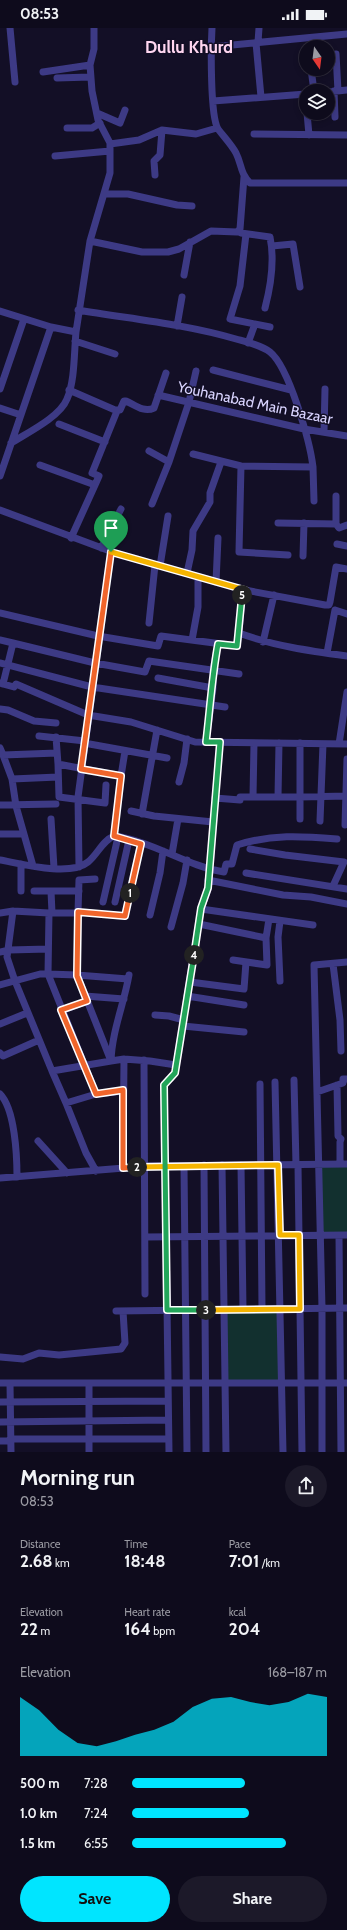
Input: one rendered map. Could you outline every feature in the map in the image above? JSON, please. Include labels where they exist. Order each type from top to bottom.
[{"type":"street","points":[[10,28],[15,82]]},
{"type":"street","points":[[11,443],[59,411],[67,400],[69,390],[78,310],[90,241],[110,173],[110,148],[96,113],[90,77],[90,65],[94,49],[94,28]]},
{"type":"street","points":[[212,28],[211,47],[213,101],[217,128],[225,136],[237,155],[244,177],[240,229],[237,232]]},
{"type":"street","points":[[259,28],[257,42],[261,97]]},
{"type":"street","points":[[211,47],[347,34]]},
{"type":"street","points":[[334,84],[336,54]]},
{"type":"street","points":[[43,72],[90,65]]},
{"type":"street","points":[[57,78],[90,77]]},
{"type":"street","points":[[335,92],[347,90]]},
{"type":"street","points":[[213,101],[261,97],[299,96]]},
{"type":"street","points":[[96,113],[120,123],[125,110]]},
{"type":"street","points":[[308,120],[309,135]]},
{"type":"street","points":[[67,128],[92,128],[100,123]]},
{"type":"street","points":[[55,156],[110,148],[139,140],[162,130],[196,134],[217,128]]},
{"type":"street","points":[[155,175],[154,161],[160,155],[162,130]]},
{"type":"street","points":[[254,134],[347,135]]},
{"type":"street","points":[[244,177],[250,183],[347,183]]},
{"type":"street","points":[[105,194],[128,194],[177,205],[192,206]]},
{"type":"street","points":[[90,241],[142,252],[179,250],[211,230],[269,236],[272,246],[271,283],[265,308]]},
{"type":"street","points":[[246,234],[240,286],[230,319],[270,327]]},
{"type":"street","points":[[184,275],[190,242]]},
{"type":"street","points":[[272,246],[293,244],[300,288]]},
{"type":"street","points":[[177,326],[182,297]]},
{"type":"street","points":[[78,310],[209,331],[248,343],[270,352],[286,374],[304,429],[313,467],[314,501]]},
{"type":"street","points":[[0,311],[51,327],[76,332]]},
{"type":"street","points":[[0,390],[24,319]]},
{"type":"street","points":[[248,343],[255,324]]},
{"type":"street","points":[[0,476],[51,327]]},
{"type":"street","points":[[75,342],[115,354]]},
{"type":"street","points":[[213,370],[291,390]]},
{"type":"street","points":[[152,504],[170,462],[189,402],[196,371]]},
{"type":"street","points":[[71,538],[99,476],[92,473],[117,411],[120,410],[124,401],[145,410],[154,408],[166,373]]},
{"type":"street","points":[[324,432],[325,389]]},
{"type":"street","points":[[69,390],[117,411]]},
{"type":"street","name":"Youhanabad Main Bazaar","points":[[158,395],[304,429],[347,436]]},
{"type":"street","points":[[0,408],[20,415]]},
{"type":"street","points":[[59,424],[105,442]]},
{"type":"street","points":[[149,451],[170,462]]},
{"type":"street","points":[[193,454],[242,466],[313,467]]},
{"type":"street","points":[[187,574],[192,550],[193,531],[210,502],[210,493],[221,462]]},
{"type":"street","points":[[40,465],[94,485]]},
{"type":"street","points":[[242,466],[239,552],[288,555]]},
{"type":"street","points":[[336,496],[336,524]]},
{"type":"street","points":[[101,548],[121,509]]},
{"type":"street","points":[[0,510],[111,552],[187,574],[245,590],[329,605],[336,567],[347,569]]},
{"type":"street","points":[[149,623],[158,565],[168,516]]},
{"type":"street","points":[[278,523],[336,524],[339,528],[347,525]]},
{"type":"street","points":[[303,556],[304,523]]},
{"type":"street","points":[[216,582],[218,538]]},
{"type":"street","points":[[337,544],[347,546]]},
{"type":"street","points":[[79,867],[78,799],[81,769],[96,663],[98,636],[111,552]]},
{"type":"street","points":[[192,640],[198,607],[198,577]]},
{"type":"street","points":[[0,613],[98,636],[158,646],[161,636],[237,646],[242,595],[245,590]]},
{"type":"street","points":[[263,642],[274,595]]},
{"type":"street","points":[[327,653],[335,610],[347,614]]},
{"type":"street","points":[[239,633],[263,642],[298,650],[347,656]]},
{"type":"street","points":[[0,640],[96,663],[145,672],[149,661],[239,674]]},
{"type":"street","points":[[14,643],[4,664],[2,683],[14,687],[16,684],[88,715],[131,722],[195,742],[347,744]]},
{"type":"street","points":[[206,742],[213,688],[213,670],[218,644]]},
{"type":"street","points":[[4,664],[92,688],[225,707]]},
{"type":"street","points":[[158,678],[213,688]]},
{"type":"street","points":[[339,744],[347,692]]},
{"type":"street","points":[[0,709],[8,710],[34,721],[56,723]]},
{"type":"street","points":[[142,814],[157,730]]},
{"type":"street","points":[[39,736],[84,742],[167,758]]},
{"type":"street","points":[[56,738],[59,797],[105,803],[106,785]]},
{"type":"street","points":[[179,782],[184,763],[187,739]]},
{"type":"street","points":[[169,1452],[164,1085],[175,1073],[201,908],[208,880],[220,742]]},
{"type":"street","points":[[253,797],[254,743]]},
{"type":"street","points":[[278,797],[279,743]]},
{"type":"street","points":[[300,743],[300,819]]},
{"type":"street","points":[[320,821],[323,744]]},
{"type":"street","points":[[0,748],[12,779],[16,806],[33,866]]},
{"type":"street","points":[[103,902],[116,837],[121,776],[125,750]]},
{"type":"street","points":[[3,755],[57,753]]},
{"type":"street","points":[[345,825],[347,759]]},
{"type":"street","points":[[58,764],[121,776]]},
{"type":"street","points":[[12,779],[58,777]]},
{"type":"street","points":[[215,798],[240,800],[240,797],[346,796]]},
{"type":"street","points":[[0,805],[16,806],[56,804]]},
{"type":"street","points":[[131,811],[178,819],[213,822]]},
{"type":"street","points":[[51,819],[54,868]]},
{"type":"street","points":[[172,854],[178,819]]},
{"type":"street","points":[[0,834],[23,834]]},
{"type":"street","points":[[0,860],[54,868],[79,867],[89,862],[107,839],[116,837],[172,854],[209,869],[224,872],[226,864],[232,864],[238,845],[254,840],[278,836],[337,839]]},
{"type":"street","points":[[114,902],[129,840]]},
{"type":"street","points":[[0,913],[13,911],[50,913],[78,912],[125,916],[141,844]]},
{"type":"street","points":[[250,849],[285,856],[344,862],[333,886]]},
{"type":"street","points":[[150,915],[160,873],[163,851]]},
{"type":"street","points":[[171,927],[183,883],[187,860]]},
{"type":"street","points":[[21,864],[21,891]]},
{"type":"street","points":[[246,873],[347,889]]},
{"type":"street","points":[[95,879],[79,880],[77,976],[111,1061]]},
{"type":"street","points":[[208,880],[283,895],[311,897],[347,904]]},
{"type":"street","points":[[34,891],[79,891]]},
{"type":"street","points":[[51,891],[48,974],[61,1010],[96,1094]]},
{"type":"street","points":[[201,908],[313,925]]},
{"type":"street","points":[[13,911],[7,957],[14,981],[86,1153],[96,1170]]},
{"type":"street","points":[[233,960],[267,965],[266,938],[269,919]]},
{"type":"street","points":[[280,921],[278,936],[280,981]]},
{"type":"street","points":[[199,924],[266,938]]},
{"type":"street","points":[[0,952],[9,950],[48,949]]},
{"type":"street","points":[[190,982],[244,989],[246,962]]},
{"type":"street","points":[[322,1452],[322,1308],[314,965],[347,962]]},
{"type":"street","points":[[333,964],[340,1020],[341,1051]]},
{"type":"street","points":[[0,985],[40,974],[128,977],[124,999],[112,1042],[111,1061]]},
{"type":"street","points":[[187,996],[244,1005]]},
{"type":"street","points":[[61,1010],[86,999],[124,999]]},
{"type":"street","points":[[0,1024],[28,1013]]},
{"type":"street","points":[[155,1015],[170,1016],[183,1023],[244,1032]]},
{"type":"street","points":[[0,1053],[3,1056],[39,1040]]},
{"type":"street","points":[[52,1071],[124,1059],[144,1060],[176,1065]]},
{"type":"street","points":[[123,1168],[124,1059]]},
{"type":"street","points":[[144,1060],[145,1294]]},
{"type":"street","points":[[317,1092],[343,1083],[343,1080],[347,1079]]},
{"type":"street","points":[[294,1080],[299,1235],[302,1452]]},
{"type":"street","points":[[276,1082],[283,1452]]},
{"type":"street","points":[[260,1084],[262,1309]]},
{"type":"street","points":[[0,1178],[144,1166],[343,1164],[340,1142],[341,1139],[338,1136],[337,1085]]},
{"type":"street","points":[[66,1103],[96,1094],[123,1090]]},
{"type":"street","points":[[0,1094],[7,1106],[16,1141],[17,1177]]},
{"type":"street","points":[[38,1141],[67,1173]]},
{"type":"street","points":[[204,1165],[206,1452]]},
{"type":"street","points":[[222,1165],[226,1452]]},
{"type":"street","points":[[241,1165],[243,1309]]},
{"type":"street","points":[[184,1166],[187,1452]]},
{"type":"street","points":[[145,1237],[347,1235]]},
{"type":"street","points":[[339,1236],[343,1308],[344,1383],[341,1452]]},
{"type":"street","points":[[0,1357],[23,1359],[39,1353],[59,1355],[121,1349],[125,1343],[119,1311],[343,1308]]},
{"type":"street","points":[[0,1383],[344,1383]]},
{"type":"street","points":[[10,1383],[11,1452]]},
{"type":"street","points":[[89,1383],[89,1452]]},
{"type":"street","points":[[0,1402],[168,1401]]},
{"type":"street","points":[[0,1422],[168,1420]]},
{"type":"street","points":[[0,1441],[168,1439]]},
{"type":"green space","points":[[318,1164],[347,1164],[347,1235],[319,1235]]},
{"type":"green space","points":[[224,1309],[281,1309],[282,1383],[224,1383]]},
{"type":"district","name":"Dullu Khurd","points":[[189,47]]},
{"type":"route","points":[[111,552],[98,636],[96,663],[87,718],[81,769],[121,776],[114,836],[141,844],[125,916],[78,912],[77,976],[87,1001],[61,1010],[96,1094],[123,1090],[123,1168],[149,1166],[164,1166],[222,1165],[278,1165],[280,1235],[299,1235],[300,1309],[167,1310],[164,1166],[164,1085],[175,1073],[201,908],[208,888],[220,742],[206,742],[213,688],[213,670],[218,644],[237,646],[242,595],[245,590],[111,552]]}]
